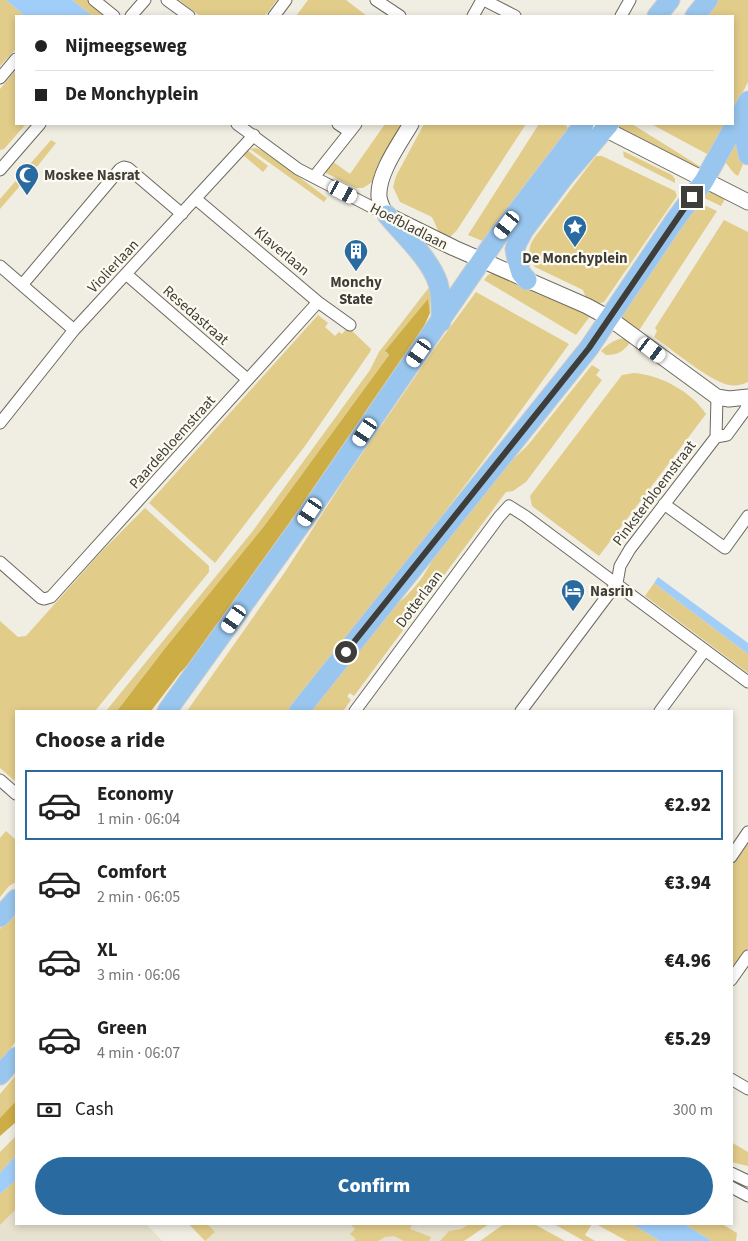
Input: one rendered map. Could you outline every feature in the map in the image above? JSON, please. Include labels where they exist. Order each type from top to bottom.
[{"type":"main road","points":[[658,15],[670,0]]},
{"type":"main road","points":[[668,15],[680,0]]},
{"type":"main road","points":[[696,15],[708,0]]},
{"type":"main road","points":[[748,103],[743,129],[748,155]]},
{"type":"main road","points":[[300,710],[573,368],[704,180],[748,103]]},
{"type":"main road","points":[[168,710],[299,527],[441,322],[481,260],[583,125]]},
{"type":"main road","points":[[527,280],[521,273],[517,260],[515,249],[517,243],[524,230],[603,125]]},
{"type":"main road","points":[[387,215],[431,267],[440,289],[442,301],[441,322]]},
{"type":"main road","points":[[0,917],[15,900]]},
{"type":"main road","points":[[0,1075],[15,1058]]},
{"type":"street","points":[[94,0],[113,15]]},
{"type":"street","points":[[132,15],[145,0]]},
{"type":"street","points":[[167,0],[188,15]]},
{"type":"street","points":[[275,15],[286,0]]},
{"type":"street","points":[[376,0],[398,15]]},
{"type":"street","points":[[474,15],[483,0],[512,15]]},
{"type":"street","points":[[622,15],[630,0]]},
{"type":"street","points":[[0,78],[15,60]]},
{"type":"street","points":[[0,170],[39,125]]},
{"type":"street","name":"Hoefbladlaan","points":[[239,125],[298,169],[387,215],[481,260]]},
{"type":"street","points":[[387,215],[382,208],[379,196],[381,180],[410,125]]},
{"type":"street","points":[[603,125],[748,202]]},
{"type":"street","points":[[314,177],[353,128]]},
{"type":"street","name":"Violierlaan","points":[[0,423],[74,330],[254,135]]},
{"type":"street","points":[[22,284],[120,169],[124,167],[128,168],[182,214]]},
{"type":"street","name":"Klaverlaan","points":[[196,199],[318,302],[350,325]]},
{"type":"street","points":[[481,260],[587,306],[609,318],[717,397],[729,400],[748,398]]},
{"type":"street","points":[[0,266],[74,330]]},
{"type":"street","name":"Resedastraat","points":[[126,274],[247,379]]},
{"type":"street","name":"Paardebloemstraat","points":[[0,562],[41,598],[47,599],[51,597],[318,302]]},
{"type":"street","points":[[716,437],[717,397]]},
{"type":"street","name":"Pinksterbloemstraat","points":[[522,710],[617,583],[620,566],[630,549],[716,437],[727,435],[746,409],[748,398]]},
{"type":"street","points":[[664,504],[725,548],[748,516]]},
{"type":"street","name":"Dotterlaan","points":[[356,710],[509,506],[617,583]]},
{"type":"street","points":[[617,583],[748,682]]},
{"type":"street","points":[[661,710],[705,650]]},
{"type":"street","points":[[0,780],[15,793]]},
{"type":"street","points":[[733,854],[748,832]]},
{"type":"street","points":[[733,977],[748,956]]},
{"type":"street","points":[[733,1080],[748,1089]]},
{"type":"street","points":[[733,1174],[748,1181]]},
{"type":"street","points":[[733,1188],[748,1196]]},
{"type":"shaded area","points":[[0,0],[6,0],[24,15],[15,15],[15,50],[0,66]]},
{"type":"shaded area","points":[[72,0],[88,0],[104,12],[104,15],[92,15]]},
{"type":"shaded area","points":[[179,0],[277,0],[266,15],[199,15]]},
{"type":"shaded area","points":[[308,0],[346,0],[366,15],[297,15]]},
{"type":"shaded area","points":[[718,0],[748,0],[748,82],[734,109],[734,15],[707,15]]},
{"type":"shaded area","points":[[15,71],[15,125],[25,125],[4,149],[0,150],[0,89]]},
{"type":"shaded area","points":[[384,125],[402,125],[372,182],[363,188],[356,188],[324,172],[332,161],[350,174]]},
{"type":"shaded area","points":[[423,125],[525,125],[457,230],[447,240],[441,237],[432,217],[400,202],[393,187],[396,176]]},
{"type":"shaded area","points":[[538,125],[567,126],[568,132],[485,242],[468,235]]},
{"type":"shaded area","points":[[619,125],[634,125],[704,169],[700,174],[616,130]]},
{"type":"shaded area","points":[[653,125],[725,125],[709,155]]},
{"type":"shaded area","points":[[51,140],[56,143],[28,178],[22,173]]},
{"type":"shaded area","points":[[736,140],[743,164],[738,176],[724,162]]},
{"type":"shaded area","points":[[256,148],[264,151],[327,198],[324,202],[250,149]]},
{"type":"shaded area","points":[[247,150],[268,166],[263,172],[243,155]]},
{"type":"shaded area","points":[[623,151],[672,175],[675,183],[624,157]]},
{"type":"shaded area","points":[[596,156],[602,156],[675,191],[677,196],[604,302],[600,303],[587,300],[583,290],[535,267],[532,264],[529,252],[534,238]]},
{"type":"shaded area","points":[[20,176],[25,180],[0,209],[0,199]]},
{"type":"shaded area","points":[[707,187],[727,195],[721,206],[700,196]]},
{"type":"shaded area","points":[[697,202],[717,211],[638,332],[621,319],[622,313],[659,262]]},
{"type":"shaded area","points":[[724,220],[748,232],[748,382],[741,385],[729,385],[711,377],[654,337],[657,331],[655,328]]},
{"type":"shaded area","points":[[496,272],[591,315],[576,335],[484,280],[488,275]]},
{"type":"shaded area","points":[[430,286],[430,313],[428,300],[385,352],[389,355],[265,525],[118,710],[107,710],[252,532],[370,370],[379,352]]},
{"type":"shaded area","points":[[476,292],[569,344],[467,483],[290,710],[188,710],[285,572],[344,480]]},
{"type":"shaded area","points":[[428,299],[430,313],[420,335],[206,646],[180,673],[152,710],[118,710],[265,525],[389,355],[385,351]]},
{"type":"shaded area","points":[[318,315],[328,323],[325,327],[335,336],[339,332],[342,334],[348,327],[371,349],[370,352],[305,446],[215,563],[149,503]]},
{"type":"shaded area","points":[[626,338],[631,341],[621,352],[606,355],[601,351],[612,342]]},
{"type":"shaded area","points":[[592,365],[600,370],[596,375],[602,380],[526,482],[513,491],[506,492],[354,696],[350,693],[347,696],[351,700],[344,710],[310,710],[396,605],[418,582],[428,569],[435,554],[505,467],[528,445]]},
{"type":"shaded area","points":[[634,373],[654,377],[683,391],[706,414],[599,556],[532,506],[530,496],[622,375]]},
{"type":"shaded area","points":[[145,508],[209,566],[209,572],[96,710],[15,710],[15,781],[0,768],[0,621],[18,637],[26,636],[102,551]]},
{"type":"shaded area","points":[[654,583],[748,654],[748,673],[645,596]]},
{"type":"shaded area","points":[[6,831],[15,839],[15,883],[9,886],[0,897],[0,838]]},
{"type":"shaded area","points":[[748,838],[748,948],[733,971],[733,860]]},
{"type":"shaded area","points":[[15,911],[15,1042],[0,1062],[0,929]]},
{"type":"shaded area","points":[[15,1076],[15,1102],[0,1118],[0,1094]]},
{"type":"shaded area","points":[[15,1102],[15,1123],[0,1136],[0,1118]]},
{"type":"shaded area","points":[[15,1137],[15,1156],[0,1173],[0,1152]]},
{"type":"shaded area","points":[[733,1143],[748,1152],[748,1166],[733,1162]]},
{"type":"shaded area","points":[[15,1181],[15,1210],[0,1225],[0,1194]]},
{"type":"shaded area","points":[[15,1206],[15,1225],[147,1225],[162,1241],[0,1241],[0,1220]]},
{"type":"shaded area","points":[[189,1225],[467,1225],[461,1229],[449,1231],[440,1241],[206,1241]]},
{"type":"shaded area","points":[[190,1225],[208,1225],[215,1232],[205,1241]]},
{"type":"shaded area","points":[[351,1225],[412,1225],[410,1229],[431,1237],[429,1241],[404,1241],[394,1236],[385,1237],[378,1241],[354,1241],[356,1239],[350,1234],[355,1229]]},
{"type":"shaded area","points":[[467,1225],[488,1225],[464,1241],[440,1241],[449,1231],[461,1229]]},
{"type":"shaded area","points":[[503,1225],[536,1225],[565,1241],[480,1241]]},
{"type":"shaded area","points":[[556,1225],[591,1225],[585,1235],[595,1241],[584,1241]]},
{"type":"shaded area","points":[[598,1225],[634,1225],[660,1241],[627,1241]]},
{"type":"shaded area","points":[[686,1225],[724,1225],[737,1233],[736,1241],[712,1241]]},
{"type":"water","points":[[6,0],[72,0],[92,15],[24,15]]},
{"type":"water","points":[[658,577],[748,643],[748,654],[654,583]]},
{"type":"water","points":[[15,1156],[15,1181],[0,1194],[0,1173]]},
{"type":"water","points":[[634,1225],[686,1225],[712,1241],[660,1241]]},
{"type":"place","name":"Moskee Nasrat","points":[[27,196]]},
{"type":"place","name":"De Monchyplein","points":[[575,248]]},
{"type":"place","name":"Monchy State","points":[[356,272]]},
{"type":"place","name":"Nasrin","points":[[573,612]]},
{"type":"route","points":[[346,652],[589,348],[692,197]]}]
